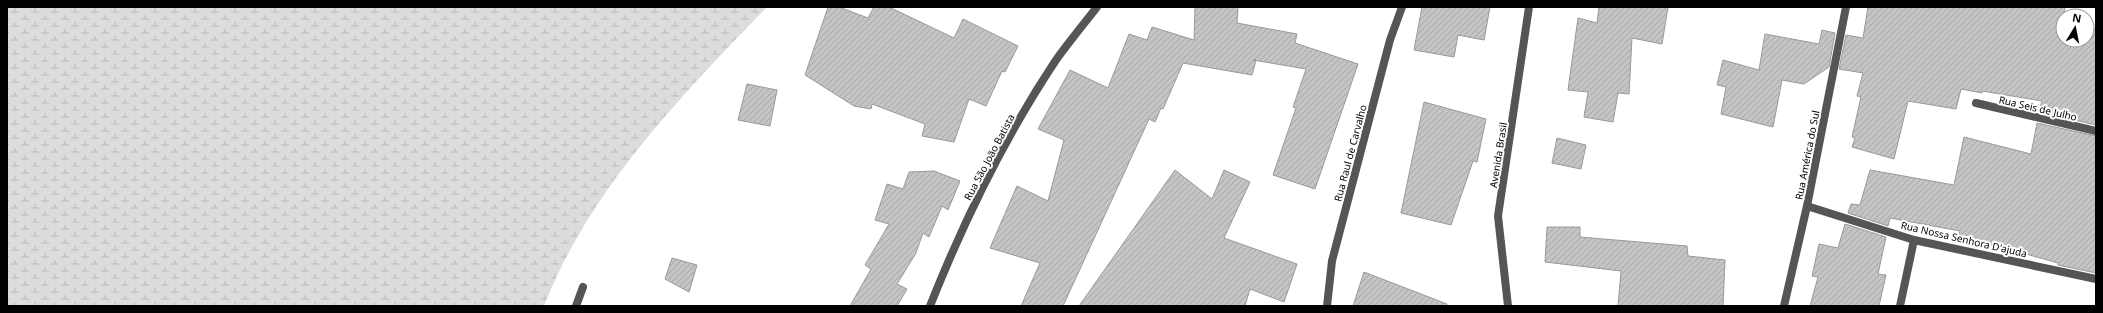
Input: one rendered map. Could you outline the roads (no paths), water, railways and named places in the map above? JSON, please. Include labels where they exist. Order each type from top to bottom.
[{"type":"street","name":"Rua São João Batista","points":[[930,306],[949,259],[1009,137],[1056,60],[1097,7]]},
{"type":"street","name":"Rua Raul de Carvalho","points":[[1327,306],[1332,261],[1390,40],[1402,7]]},
{"type":"street","name":"Avenida Brasil","points":[[1508,306],[1498,216],[1529,7]]},
{"type":"street","name":"Rua América do Sul","points":[[1784,306],[1807,206],[1846,7]]},
{"type":"street","name":"Rua Seis de Julho","points":[[1976,103],[2096,131]]},
{"type":"street","name":"Rua Nossa Senhora D'ajuda","points":[[1807,206],[1914,240],[2096,279]]},
{"type":"street","points":[[1900,306],[1914,240]]},
{"type":"street","points":[[576,306],[583,287]]}]
